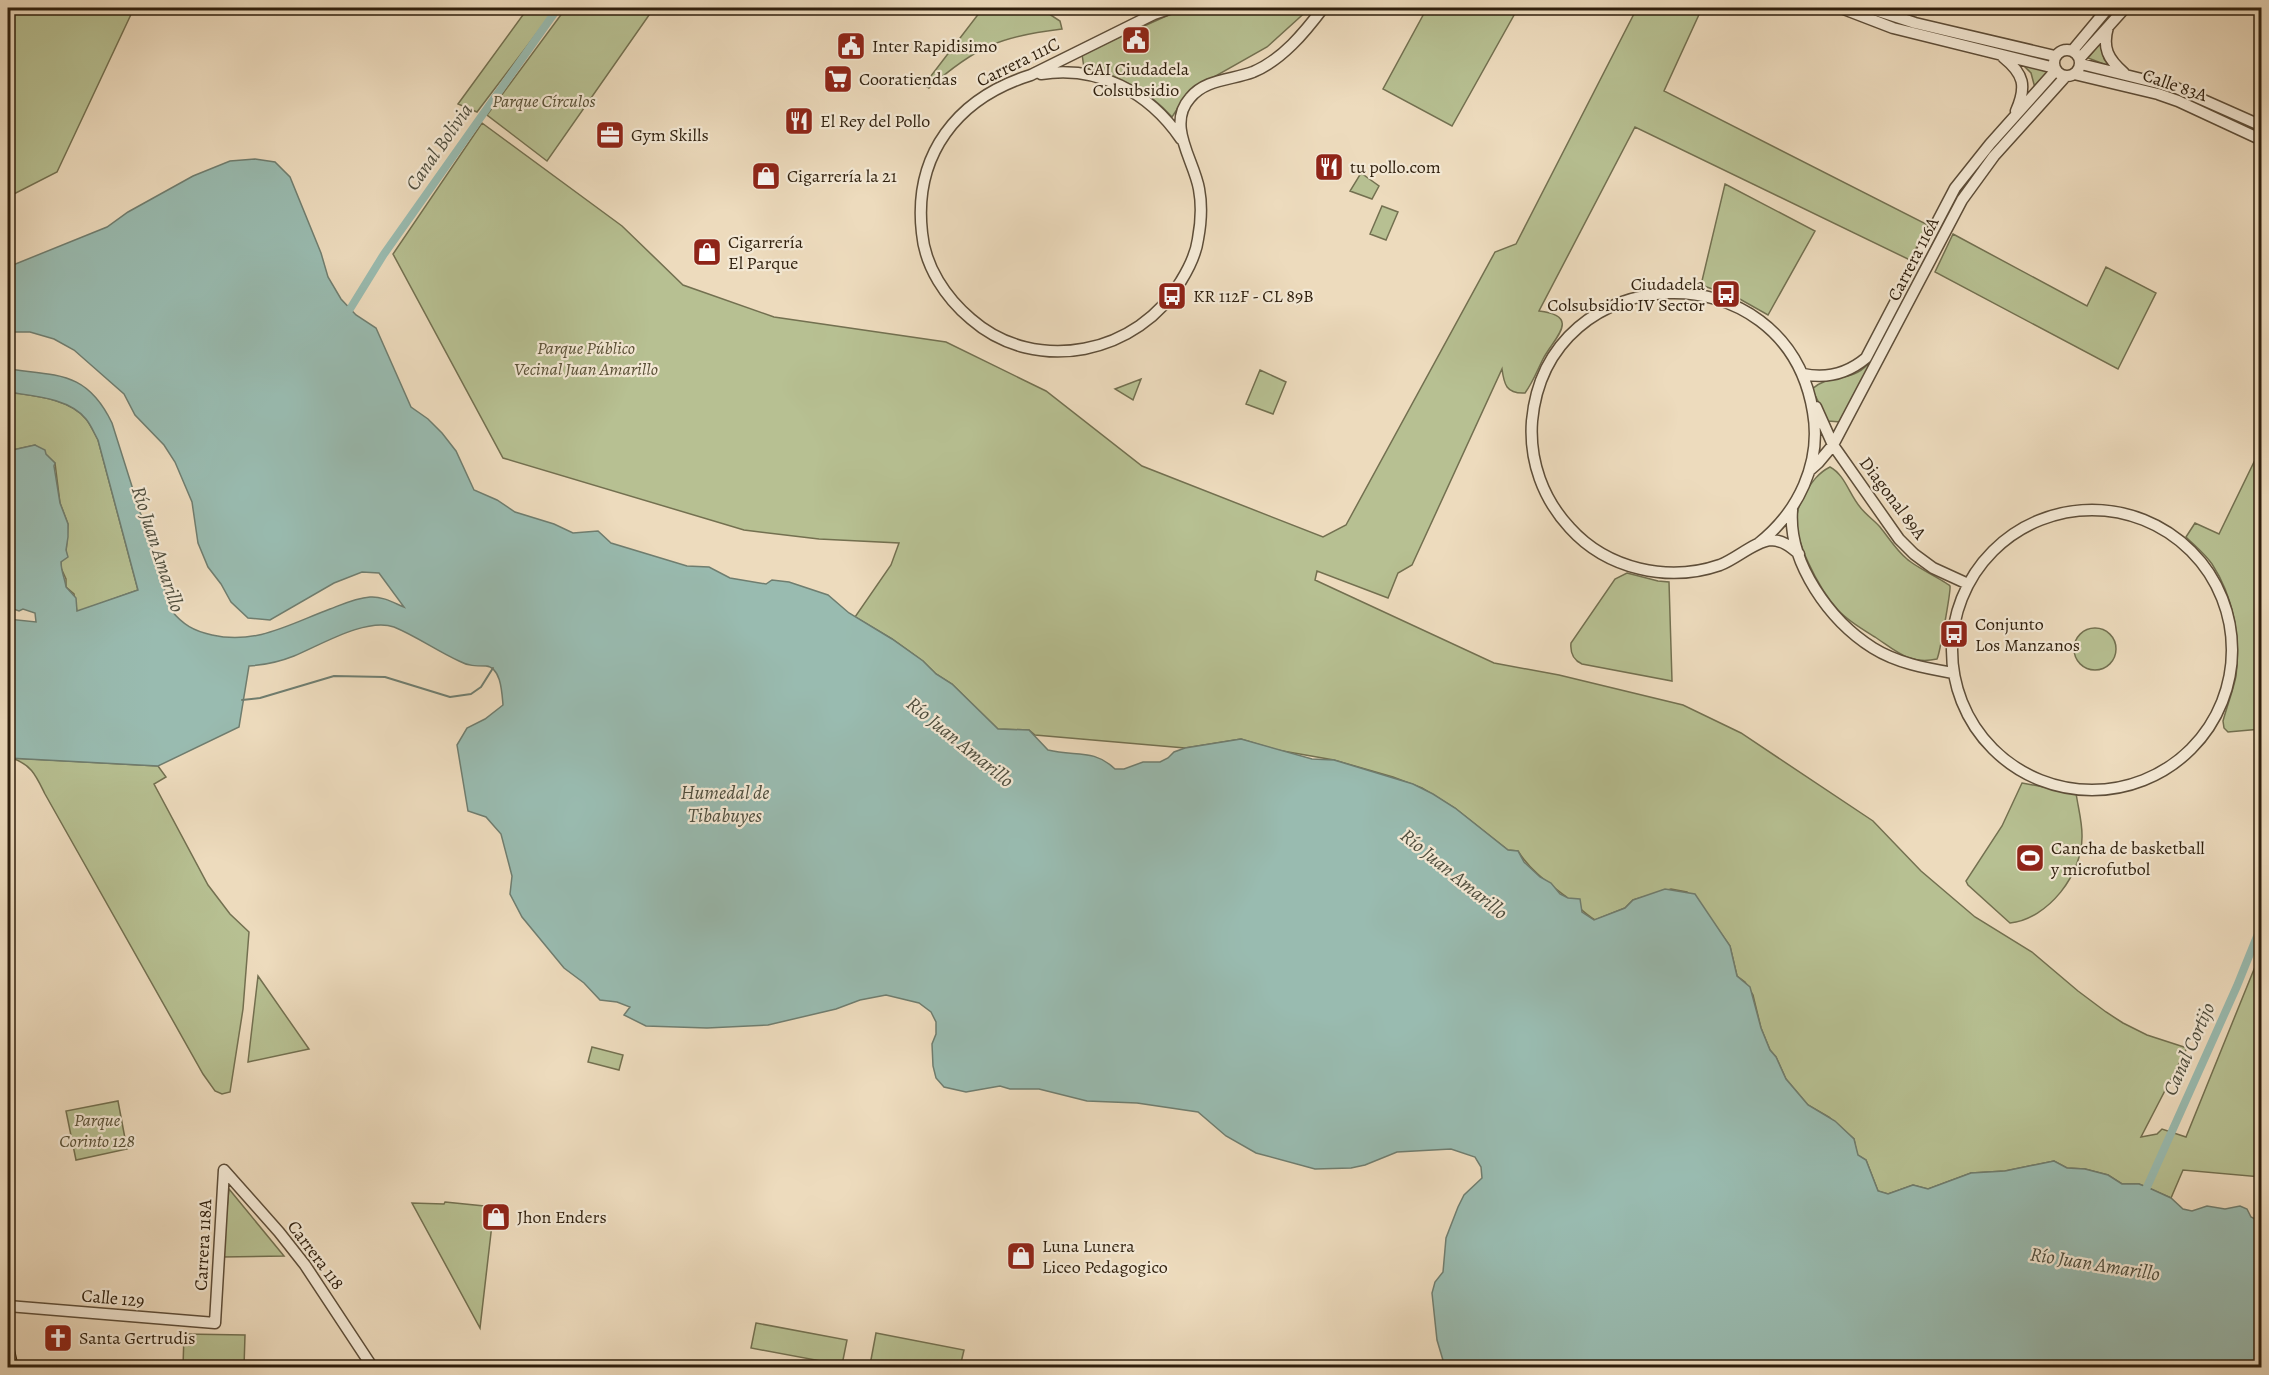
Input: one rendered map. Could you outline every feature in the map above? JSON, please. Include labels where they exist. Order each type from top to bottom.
[{"type":"main road","points":[[8,1350],[12,1368]]},
{"type":"street","name":"Carrera 111C","points":[[1172,8],[1154,14],[1031,75],[1010,81],[990,91],[971,104],[955,120],[931,157],[923,183],[920,210],[922,237],[929,263],[942,287],[958,308],[979,326],[1002,339],[1030,349],[1060,352],[1084,350],[1108,344],[1132,332],[1154,316],[1172,297],[1190,267],[1198,242],[1201,216],[1200,190],[1194,166],[1183,142]]},
{"type":"street","points":[[1183,142],[1180,123],[1182,110],[1190,97],[1214,82],[1253,72],[1266,65],[1301,37],[1323,8]]},
{"type":"street","name":"Calle 83A","points":[[1842,8],[1868,11],[1914,28],[2000,54],[2168,97],[2262,140]]},
{"type":"street","points":[[2078,57],[2108,8]]},
{"type":"street","points":[[2061,69],[2078,57],[2125,8]]},
{"type":"street","points":[[2108,27],[2105,41],[2107,56],[2127,75]]},
{"type":"street","name":"Calle 83A","points":[[1914,28],[2061,69]]},
{"type":"street","points":[[2061,69],[2060,51],[2078,57]]},
{"type":"street","points":[[2000,54],[2021,77],[2023,89],[2014,117]]},
{"type":"street","name":"Calle 83A","points":[[2078,57],[2127,75],[2189,93],[2262,126]]},
{"type":"street","name":"Carrera 116A","points":[[1803,374],[1832,376],[1847,372],[1866,358],[1955,188],[2014,117],[2061,69]]},
{"type":"street","name":"Carrera 116A","points":[[1809,471],[1833,445],[1962,200],[2061,69]]},
{"type":"street","points":[[1031,75],[1074,72],[1116,83],[1136,93],[1154,107],[1170,123],[1183,142]]},
{"type":"street","name":"Diagonal 89A","points":[[1792,509],[1759,543],[1720,565],[1699,571],[1655,572],[1633,568],[1597,551],[1582,540],[1558,514],[1541,482],[1533,447],[1533,411],[1546,371],[1568,339],[1582,326],[1613,306],[1638,297],[1656,293],[1683,292],[1711,297],[1735,305],[1764,324],[1788,349],[1803,374],[1833,445],[1899,539],[1933,568],[1968,584]]},
{"type":"street","name":"Diagonal 89A","points":[[1809,471],[1814,441],[1811,397]]},
{"type":"street","points":[[1814,441],[1822,440],[1833,445]]},
{"type":"street","points":[[1809,471],[1792,509],[1792,531],[1798,554],[1816,591],[1841,623],[1874,649],[1912,666],[1953,673]]},
{"type":"street","points":[[2096,509],[2126,513],[2156,524],[2182,541],[2204,564],[2220,591],[2230,621],[2233,649],[2230,677],[2224,700],[2213,722],[2199,742],[2177,762],[2151,778],[2123,787],[2094,791],[2061,787],[2029,776],[2001,758],[1984,740],[1962,705],[1953,673],[1952,648],[1954,627],[1968,584],[1986,559],[2008,538],[2064,512],[2096,509]]},
{"type":"street","points":[[1759,543],[1770,540],[1781,541],[1791,546],[1798,554]]},
{"type":"street","name":"Carrera 118A","points":[[215,1323],[224,1170]]},
{"type":"street","name":"Carrera 118","points":[[224,1170],[292,1248],[324,1292],[373,1368]]},
{"type":"street","name":"Calle 129","points":[[8,1306],[215,1323]]},
{"type":"green space","points":[[8,8],[134,8],[57,172],[8,197]]},
{"type":"green space","points":[[528,8],[556,8],[477,112],[458,104]]},
{"type":"green space","name":"Parque Círculos","points":[[566,8],[654,8],[547,161],[487,115]]},
{"type":"green space","points":[[983,8],[1040,8],[1060,21],[1062,29],[1022,35],[990,46],[961,62],[929,88],[924,85]]},
{"type":"green space","points":[[1222,8],[1310,8],[1267,47],[1189,91],[1172,117],[1153,99],[1132,85],[1084,68],[1082,54],[1173,13]]},
{"type":"green space","points":[[1427,8],[1518,8],[1452,126],[1383,89]]},
{"type":"green space","name":"Parque Público Vecinal Juan Amarillo","points":[[1637,8],[1702,8],[1664,91],[1928,225],[1910,260],[1635,127],[1539,311],[1560,318],[1562,323],[1558,336],[1525,393],[1514,392],[1507,387],[1502,369],[1412,565],[1398,573],[1388,598],[1317,571],[1315,580],[1494,663],[1559,675],[1683,705],[1741,733],[1873,821],[1921,871],[1975,917],[2032,952],[2106,1012],[2147,1035],[2187,1048],[2141,1137],[2157,1134],[2162,1129],[2186,1137],[2261,952],[2261,1177],[2183,1170],[2171,1198],[2139,1184],[2122,1184],[2108,1175],[2085,1169],[2067,1168],[2054,1161],[2005,1171],[1971,1173],[1928,1189],[1913,1185],[1888,1194],[1878,1191],[1866,1160],[1857,1155],[1854,1139],[1829,1117],[1808,1105],[1786,1079],[1761,1028],[1753,995],[1745,982],[1737,976],[1730,946],[1703,908],[1687,892],[1671,889],[1633,900],[1625,908],[1595,920],[1542,878],[1518,851],[1508,850],[1455,808],[1422,788],[1393,777],[1334,760],[1277,750],[1241,739],[1185,748],[1035,735],[1029,730],[998,729],[952,684],[936,674],[923,661],[855,617],[891,565],[899,543],[819,539],[744,530],[503,458],[393,254],[482,123],[622,226],[683,285],[774,317],[946,342],[1046,391],[1142,466],[1323,537],[1346,525],[1495,252],[1516,244]]},
{"type":"green space","points":[[2100,43],[2104,59],[2109,66],[2088,58]]},
{"type":"green space","points":[[2022,64],[2048,72],[2035,88],[2031,73]]},
{"type":"green space","points":[[1361,173],[1379,186],[1372,199],[1350,191]]},
{"type":"green space","points":[[1725,184],[1815,231],[1768,315],[1738,298],[1701,285]]},
{"type":"green space","points":[[1382,206],[1398,212],[1386,240],[1370,234]]},
{"type":"green space","points":[[1953,234],[2087,306],[2106,267],[2156,293],[2118,369],[1935,272]]},
{"type":"green space","points":[[1867,365],[1871,368],[1841,422],[1828,421],[1812,389],[1825,381],[1854,374]]},
{"type":"green space","points":[[1260,370],[1286,382],[1273,414],[1246,404]]},
{"type":"green space","points":[[1141,379],[1133,400],[1115,389]]},
{"type":"green space","points":[[8,392],[60,402],[79,412],[88,421],[98,440],[138,590],[77,612],[74,594],[66,587],[66,579],[61,568],[61,562],[66,553],[68,524],[60,503],[55,463],[35,445],[8,451]]},
{"type":"green space","points":[[2254,462],[2262,466],[2261,729],[2228,732],[2224,728],[2223,721],[2236,676],[2237,647],[2234,618],[2225,590],[2212,564],[2186,537],[2195,523],[2219,534]]},
{"type":"green space","points":[[1830,467],[1843,480],[1862,510],[1880,527],[1903,555],[1916,566],[1950,586],[1937,659],[1918,660],[1903,655],[1855,625],[1838,610],[1815,577],[1798,534],[1798,510],[1805,493],[1813,482]]},
{"type":"green space","points":[[1627,573],[1669,582],[1672,681],[1582,664],[1573,656],[1571,643],[1615,579]]},
{"type":"green space","points":[[2095,628],[2110,634],[2116,649],[2110,664],[2095,670],[2080,664],[2074,649],[2080,634]]},
{"type":"green space","points":[[12,758],[158,766],[166,777],[154,784],[208,885],[230,914],[249,932],[243,1009],[230,1092],[222,1094],[215,1091],[203,1074],[36,777],[24,764]]},
{"type":"green space","points":[[2022,783],[2076,793],[2082,830],[2081,850],[2070,879],[2050,904],[2024,920],[2010,923],[1966,881],[2002,826]]},
{"type":"green space","points":[[258,976],[309,1049],[248,1062]]},
{"type":"green space","points":[[592,1047],[623,1055],[619,1070],[588,1062]]},
{"type":"green space","name":"Parque Corinto 128","points":[[118,1101],[127,1149],[76,1160],[66,1111]]},
{"type":"green space","points":[[229,1189],[284,1256],[222,1257]]},
{"type":"green space","points":[[445,1202],[494,1207],[480,1328],[412,1203],[444,1204]]},
{"type":"green space","points":[[756,1323],[847,1340],[842,1365],[751,1348]]},
{"type":"green space","points":[[876,1333],[964,1350],[960,1367],[884,1368],[870,1365]]},
{"type":"green space","points":[[184,1334],[245,1335],[244,1367],[183,1367]]},
{"type":"water","name":"Humedal de Tibabuyes","points":[[255,159],[275,162],[290,177],[321,253],[328,277],[341,299],[356,315],[376,328],[411,407],[428,419],[456,451],[474,490],[497,500],[515,512],[554,524],[573,533],[598,531],[611,543],[687,566],[709,567],[730,578],[766,584],[772,580],[789,582],[828,595],[849,613],[923,661],[936,674],[952,684],[998,729],[1029,730],[1048,750],[1099,758],[1115,769],[1124,769],[1143,762],[1160,762],[1174,752],[1185,748],[1241,739],[1312,759],[1334,760],[1413,784],[1433,794],[1455,808],[1508,850],[1518,851],[1524,862],[1540,877],[1551,883],[1560,894],[1568,898],[1580,899],[1582,912],[1594,920],[1625,908],[1633,900],[1665,889],[1695,894],[1730,946],[1737,976],[1750,987],[1761,1028],[1786,1079],[1808,1105],[1835,1121],[1854,1139],[1858,1155],[1866,1160],[1878,1191],[1888,1194],[1913,1185],[1928,1189],[1971,1173],[2005,1171],[2054,1161],[2067,1168],[2085,1169],[2108,1175],[2122,1184],[2139,1184],[2171,1198],[2183,1209],[2192,1211],[2207,1206],[2225,1209],[2240,1206],[2247,1209],[2251,1217],[2261,1222],[2261,1367],[1445,1367],[1437,1340],[1432,1293],[1435,1282],[1443,1272],[1446,1238],[1458,1207],[1464,1195],[1482,1178],[1481,1167],[1475,1157],[1451,1149],[1397,1152],[1351,1168],[1315,1169],[1256,1153],[1226,1136],[1198,1112],[1137,1103],[1087,1101],[1039,1089],[1010,1089],[1000,1086],[966,1092],[944,1087],[936,1078],[933,1066],[932,1044],[936,1034],[936,1022],[931,1012],[919,1003],[886,995],[768,1025],[707,1028],[646,1026],[624,1015],[630,1007],[617,1002],[600,1000],[584,983],[564,968],[522,917],[510,894],[512,876],[501,834],[486,817],[468,811],[457,745],[467,728],[485,719],[503,705],[500,681],[495,671],[491,667],[462,663],[394,627],[383,625],[357,629],[288,658],[249,666],[239,727],[158,766],[8,758],[8,619],[36,622],[35,613],[8,607],[8,451],[35,445],[45,450],[55,463],[60,503],[68,524],[66,550],[68,557],[61,562],[62,569],[66,587],[76,598],[77,611],[138,590],[98,440],[89,424],[79,412],[60,402],[8,392],[8,369],[56,375],[69,379],[92,394],[102,406],[112,423],[171,610],[189,627],[212,635],[243,637],[272,631],[345,603],[365,598],[388,600],[404,607],[379,573],[362,572],[334,583],[270,620],[248,618],[231,602],[208,567],[198,543],[192,502],[175,462],[164,445],[135,415],[124,394],[74,350],[54,339],[30,332],[8,332],[8,267],[107,227],[128,212],[193,176],[230,161]]},
{"type":"waterway","name":"Canal Bolivia","points":[[350,309],[384,254],[558,8]]},
{"type":"waterway","points":[[242,700],[260,698],[334,676],[385,677],[450,697],[471,694],[481,687],[493,668]]},
{"type":"waterway","name":"Canal Cortijo","points":[[2147,1187],[2237,986],[2262,924]]},
{"type":"place","name":"CAI Ciudadela Colsubsidio","points":[[1136,40]]},
{"type":"place","name":"Inter Rapidisimo","points":[[851,46]]},
{"type":"place","name":"Cooratiendas","points":[[838,79]]},
{"type":"place","name":"El Rey del Pollo","points":[[799,121]]},
{"type":"place","name":"Gym Skills","points":[[610,135]]},
{"type":"place","name":"tu pollo.com","points":[[1329,167]]},
{"type":"place","name":"Cigarrería la 21","points":[[766,176]]},
{"type":"place","name":"Cigarrería El Parque","points":[[707,252]]},
{"type":"place","name":"Ciudadela Colsubsidio IV Sector","points":[[1726,294]]},
{"type":"place","name":"KR 112F - CL 89B","points":[[1172,296]]},
{"type":"place","name":"Conjunto Los Manzanos","points":[[1954,634]]},
{"type":"place","name":"Cancha de basketball y microfutbol","points":[[2030,858]]},
{"type":"place","name":"Jhon Enders","points":[[496,1217]]},
{"type":"place","name":"Luna Lunera Liceo Pedagogico","points":[[1021,1256]]},
{"type":"place","name":"Santa Gertrudis","points":[[58,1338]]},
{"type":"water label","name":"Río Juan Amarillo","points":[[158,549]]},
{"type":"water label","name":"Río Juan Amarillo","points":[[960,742]]},
{"type":"water label","name":"Río Juan Amarillo","points":[[1454,874]]},
{"type":"water label","name":"Río Juan Amarillo","points":[[2095,1264]]}]
